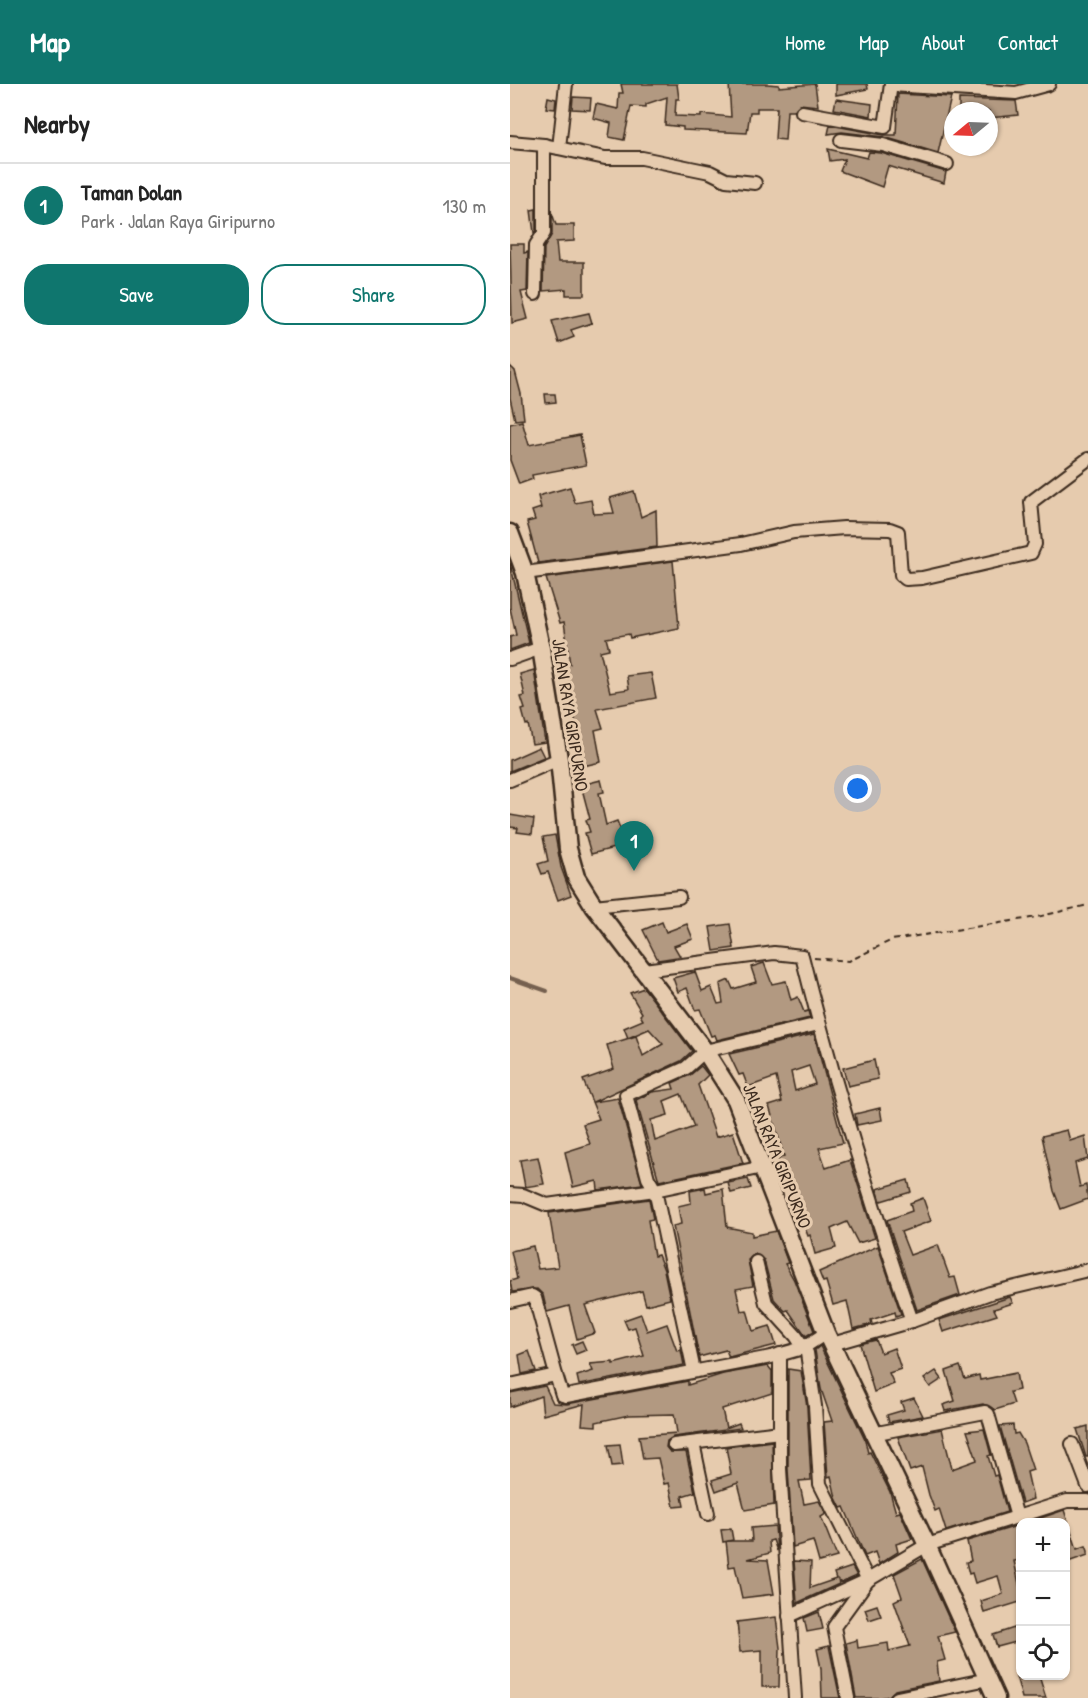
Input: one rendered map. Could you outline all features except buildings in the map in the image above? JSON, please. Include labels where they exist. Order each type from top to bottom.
[{"type":"main road","name":"JALAN RAYA GIRIPURNO","points":[[510,534],[525,573],[541,648],[559,759],[569,857],[576,877],[594,906],[705,1051],[736,1100],[829,1339],[872,1434],[927,1545],[996,1698]]},
{"type":"street","points":[[559,148],[566,84]]},
{"type":"street","points":[[883,145],[891,84],[1016,93],[1049,84]]},
{"type":"street","points":[[802,112],[885,127]]},
{"type":"street","points":[[841,140],[883,145],[947,164]]},
{"type":"street","points":[[510,142],[544,145],[605,158],[642,158],[710,172],[726,180],[755,183]]},
{"type":"street","points":[[535,294],[536,246],[544,233],[544,145]]},
{"type":"street","points":[[525,573],[741,544],[794,532],[844,528],[898,532],[901,575],[906,579],[922,578],[1032,553],[1035,544],[1031,502],[1088,459]]},
{"type":"street","points":[[510,659],[541,648]]},
{"type":"street","points":[[510,780],[559,759]]},
{"type":"street","points":[[594,906],[679,897]]},
{"type":"street","points":[[644,970],[774,953],[802,956],[819,1024],[876,1220],[912,1321]]},
{"type":"street","points":[[694,1371],[655,1190],[648,1178],[626,1097],[631,1091],[683,1070],[705,1051],[819,1024]]},
{"type":"street","points":[[510,1194],[523,1195],[547,1205],[655,1190],[763,1167]]},
{"type":"street","points":[[756,1262],[766,1303],[796,1336],[799,1349],[809,1360],[819,1484],[864,1582]]},
{"type":"street","points":[[510,1301],[532,1296],[535,1298],[562,1395],[566,1396],[780,1354],[829,1339],[912,1321],[990,1293],[1088,1270]]},
{"type":"street","points":[[780,1354],[780,1432],[795,1695]]},
{"type":"street","points":[[510,1385],[556,1375]]},
{"type":"street","points":[[872,1434],[985,1412],[988,1414],[1017,1517]]},
{"type":"street","points":[[674,1445],[780,1432]]},
{"type":"street","points":[[693,1443],[708,1514]]},
{"type":"street","points":[[1072,1444],[1088,1486]]},
{"type":"street","points":[[789,1616],[864,1582],[927,1545],[1067,1501],[1088,1501]]},
{"type":"street","points":[[848,1698],[834,1627],[864,1582]]},
{"type":"street","points":[[897,1698],[988,1679]]},
{"type":"path","points":[[802,956],[849,961],[892,940],[1037,917],[1088,905]]},
{"type":"waterway","points":[[510,978],[547,991]]},
{"type":"place","name":"Taman Dolan","points":[[634,871]]}]
